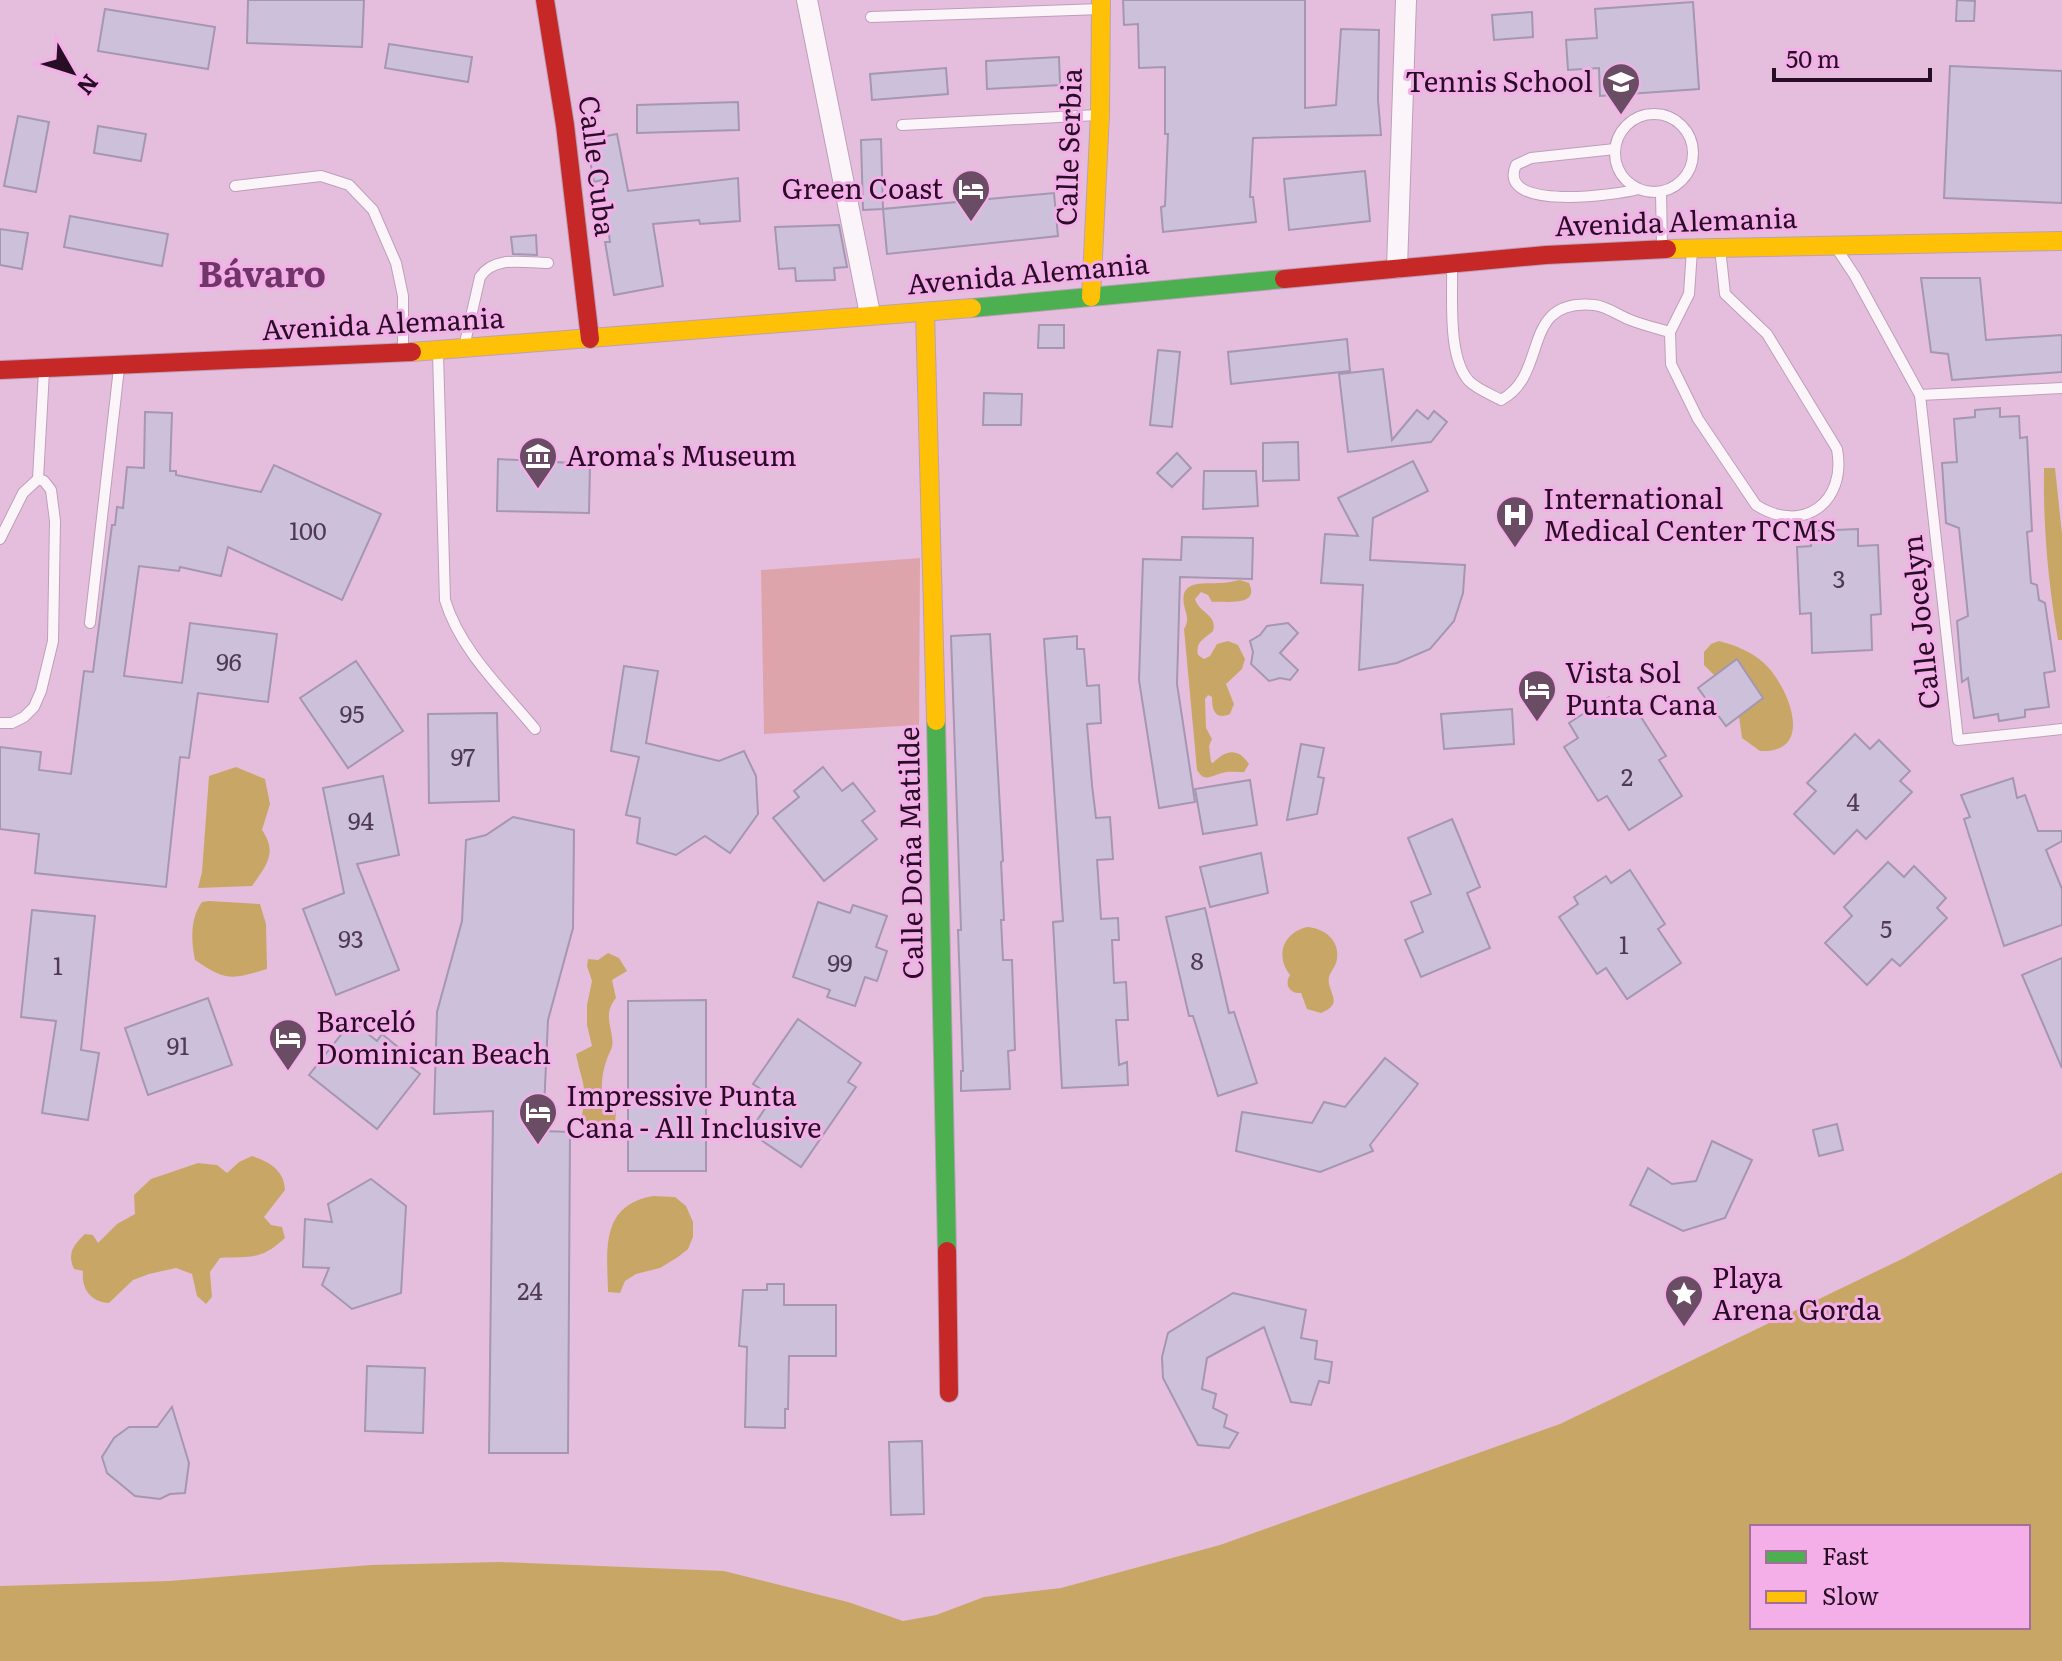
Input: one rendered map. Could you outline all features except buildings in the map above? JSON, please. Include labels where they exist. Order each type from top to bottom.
[{"type":"street","name":"Calle Cuba","points":[[545,0],[565,125],[590,339]]},
{"type":"street","points":[[807,0],[870,314]]},
{"type":"street","points":[[1397,268],[1406,0]]},
{"type":"street","name":"Calle Serbia","points":[[1091,297],[1100,115],[1101,4]]},
{"type":"street","name":"Avenida Alemania","points":[[0,370],[438,351],[925,312],[1546,255],[1720,247],[2062,241]]},
{"type":"street","name":"Calle Doña Matilde","points":[[925,312],[949,1393]]},
{"type":"lane","points":[[871,17],[1101,4]]},
{"type":"lane","points":[[1615,149],[1531,158],[1516,165],[1514,177],[1519,186],[1537,195],[1595,197],[1638,189],[1661,192],[1680,181],[1692,162],[1691,140],[1679,122],[1658,113],[1636,117],[1620,132],[1615,149],[1616,165],[1621,175],[1638,189]]},
{"type":"lane","points":[[902,125],[1100,115]]},
{"type":"lane","points":[[235,186],[321,176],[349,185],[373,210],[396,263],[403,296],[403,352]]},
{"type":"lane","points":[[1661,192],[1662,249]]},
{"type":"lane","name":"Calle Jocelyn","points":[[1833,244],[1855,276],[1920,395],[1958,740],[2062,729]]},
{"type":"lane","points":[[1692,248],[1689,294],[1670,332],[1671,364],[1698,419],[1756,505],[1770,514],[1786,517],[1803,515],[1818,508],[1830,497],[1838,482],[1840,465],[1837,449],[1767,334],[1725,294],[1720,247]]},
{"type":"lane","points":[[464,348],[480,277],[487,267],[497,263],[548,263]]},
{"type":"lane","points":[[1452,263],[1458,361],[1469,381],[1501,400],[1515,393],[1524,378],[1538,334],[1555,310],[1566,306],[1597,305],[1670,332]]},
{"type":"lane","points":[[438,351],[445,600],[465,645],[535,729]]},
{"type":"lane","points":[[90,623],[119,366]]},
{"type":"lane","points":[[0,539],[23,493],[38,479],[44,369]]},
{"type":"lane","points":[[1920,395],[2062,388]]},
{"type":"lane","points":[[0,723],[12,723],[34,707],[53,641],[55,521],[51,490],[38,479]]},
{"type":"shaded area","points":[[2044,468],[2055,468],[2062,534],[2062,640],[2058,640],[2049,576]]},
{"type":"shaded area","points":[[920,558],[919,725],[764,734],[761,570]]},
{"type":"shaded area","points":[[1240,580],[1249,583],[1251,591],[1246,599],[1212,602],[1208,595],[1201,592],[1195,599],[1214,626],[1213,631],[1199,643],[1197,650],[1204,659],[1210,656],[1217,644],[1228,641],[1238,645],[1245,659],[1242,669],[1226,684],[1234,704],[1230,714],[1217,715],[1212,697],[1208,695],[1205,699],[1206,728],[1212,739],[1209,746],[1211,762],[1231,752],[1240,755],[1249,764],[1244,772],[1225,772],[1205,777],[1197,770],[1183,597],[1185,591],[1194,585]]},
{"type":"shaded area","points":[[1719,641],[1743,649],[1759,659],[1782,686],[1792,716],[1793,730],[1788,742],[1778,749],[1760,751],[1742,738],[1738,709],[1726,687],[1704,665],[1704,652]]},
{"type":"shaded area","points":[[236,767],[265,779],[270,804],[262,830],[270,853],[252,886],[198,888],[202,872],[209,776]]},
{"type":"shaded area","points":[[202,902],[260,904],[266,924],[267,969],[237,977],[229,976],[214,972],[195,960],[193,922]]},
{"type":"shaded area","points":[[1307,927],[1320,930],[1330,937],[1337,952],[1329,977],[1334,1001],[1321,1013],[1307,1009],[1301,993],[1289,988],[1290,975],[1283,960],[1287,940]]},
{"type":"shaded area","points":[[608,953],[619,958],[627,971],[612,980],[616,998],[609,1011],[612,1047],[603,1071],[602,1090],[605,1109],[616,1110],[615,1125],[602,1135],[596,1134],[582,1115],[584,1090],[576,1054],[592,1046],[587,1025],[592,981],[588,959],[598,960]]},
{"type":"shaded area","points":[[252,1156],[275,1168],[282,1177],[285,1190],[264,1217],[271,1225],[282,1227],[285,1238],[262,1254],[220,1258],[210,1272],[212,1297],[206,1304],[197,1296],[192,1274],[176,1268],[133,1280],[109,1303],[97,1300],[88,1293],[83,1271],[74,1269],[71,1259],[74,1246],[85,1234],[93,1235],[98,1243],[117,1224],[135,1214],[134,1195],[151,1179],[198,1163],[217,1165],[227,1173]]},
{"type":"shaded area","points":[[2062,1172],[2062,1661],[0,1661],[0,1586],[169,1581],[371,1565],[499,1562],[724,1571],[848,1602],[903,1621],[936,1615],[984,1597],[1061,1588],[1220,1545],[1560,1424],[1904,1258]]},
{"type":"shaded area","points":[[653,1196],[675,1197],[686,1206],[693,1222],[693,1237],[688,1249],[660,1268],[636,1274],[625,1281],[620,1293],[608,1292],[608,1246],[615,1219],[636,1201]]},
{"type":"traffic: fast","points":[[972,308],[1284,279]]},
{"type":"traffic: fast","points":[[936,721],[947,1251]]},
{"type":"traffic: slow","points":[[1091,297],[1100,115],[1101,0]]},
{"type":"traffic: slow","points":[[1667,249],[2062,241]]},
{"type":"traffic: slow","points":[[412,352],[972,308]]},
{"type":"traffic: slow","points":[[925,312],[936,721]]},
{"type":"traffic: jam","points":[[545,0],[565,125],[590,339]]},
{"type":"traffic: jam","points":[[1284,279],[1546,255],[1667,249]]},
{"type":"traffic: jam","points":[[0,370],[412,352]]},
{"type":"traffic: jam","points":[[947,1251],[949,1393]]},
{"type":"place","name":"Tennis School","points":[[1621,116]]},
{"type":"place","name":"Green Coast","points":[[971,223]]},
{"type":"place","name":"Aroma's Museum","points":[[538,490]]},
{"type":"place","name":"International Medical Center TCMS","points":[[1515,549]]},
{"type":"place","name":"Vista Sol Punta Cana","points":[[1537,723]]},
{"type":"place","name":"Barceló Dominican Beach","points":[[288,1072]]},
{"type":"place","name":"Impressive Punta Cana - All Inclusive","points":[[538,1146]]},
{"type":"place","name":"Playa Arena Gorda","points":[[1684,1328]]},
{"type":"district","name":"Bávaro","points":[[262,274]]}]
